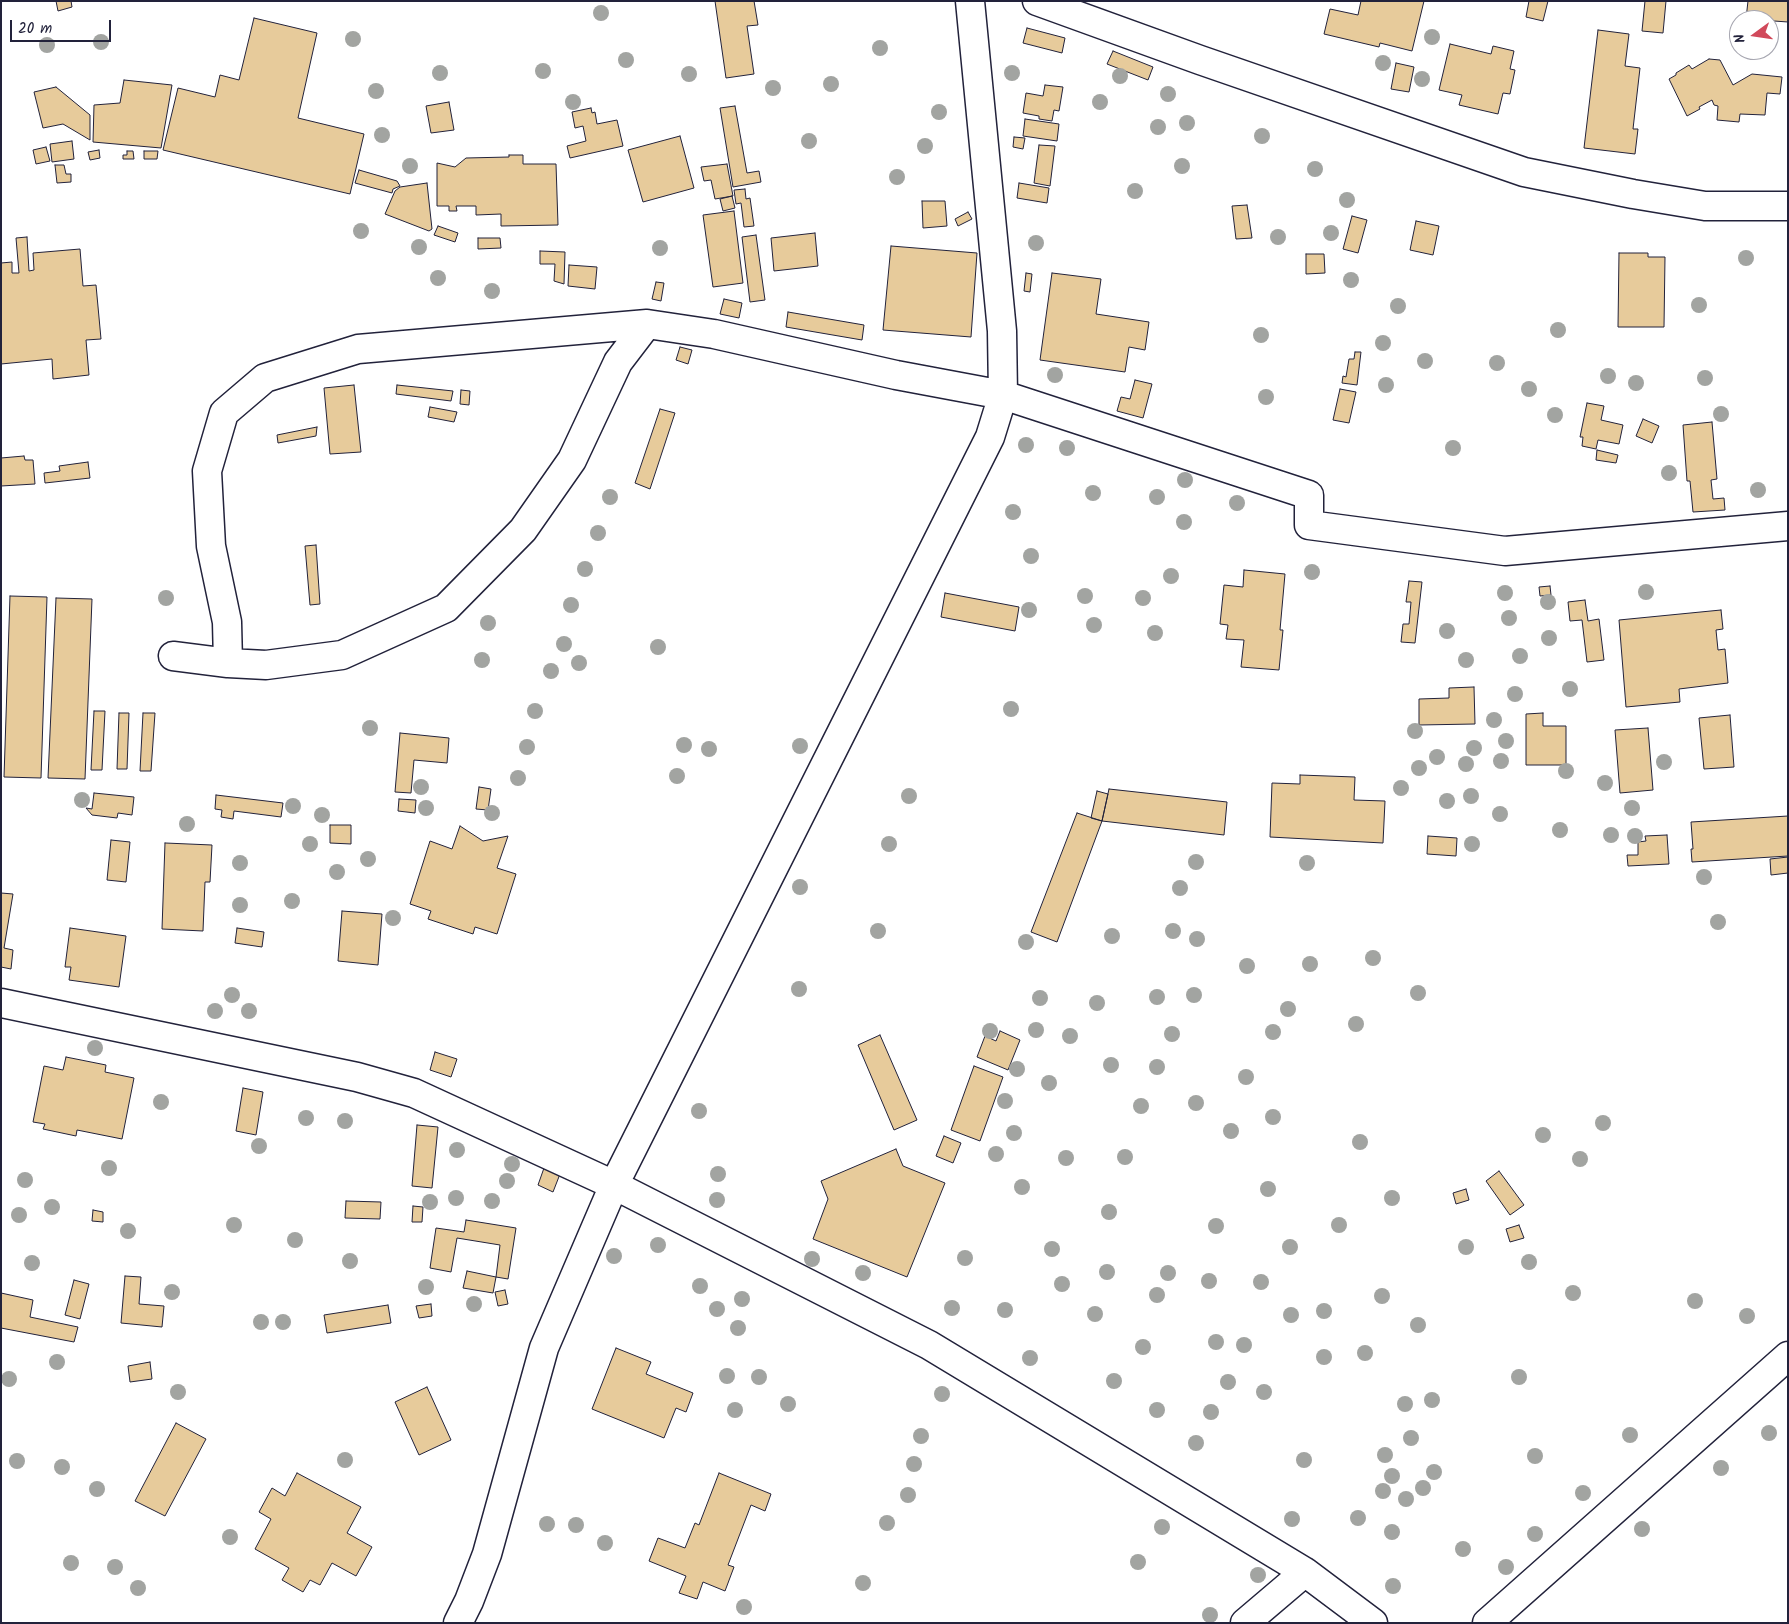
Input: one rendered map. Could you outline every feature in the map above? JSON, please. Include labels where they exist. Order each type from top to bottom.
[{"type":"street","points":[[458,1623],[470,1601],[487,1554],[544,1348],[614,1185],[637,1143],[990,437],[1002,395],[1002,331],[970,1]]},
{"type":"street","points":[[1037,1],[1200,60],[1524,172],[1705,206],[1788,206]]},
{"type":"street","points":[[173,656],[228,663],[266,665],[342,655],[446,608],[523,530],[572,460],[618,362],[647,324]]},
{"type":"street","points":[[228,663],[227,622],[211,546],[207,471],[224,413],[265,378],[358,349],[647,324],[714,334],[896,375],[1002,395],[1309,495],[1309,525],[1505,551],[1788,526]]},
{"type":"street","points":[[1,1003],[357,1077],[414,1093],[614,1185],[929,1345],[1305,1572],[1373,1623]]},
{"type":"street","points":[[1487,1623],[1788,1356]]},
{"type":"street","points":[[1245,1623],[1305,1572]]},
{"type":"building","points":[[56,1],[71,1],[72,7],[58,11]]},
{"type":"building","points":[[715,1],[754,1],[758,25],[747,26],[754,74],[726,78]]},
{"type":"building","points":[[1361,1],[1424,1],[1412,51],[1380,43],[1379,47],[1324,34],[1330,9],[1358,15]]},
{"type":"building","points":[[1529,1],[1548,1],[1543,21],[1526,17]]},
{"type":"building","points":[[1645,1],[1666,1],[1663,33],[1642,31]]},
{"type":"building","points":[[1748,1],[1788,1],[1788,22],[1779,21],[1779,10],[1747,10]]},
{"type":"building","points":[[254,18],[317,33],[298,118],[364,134],[350,194],[163,150],[178,88],[215,97],[220,75],[239,80]]},
{"type":"building","points":[[1027,28],[1065,38],[1062,53],[1023,43]]},
{"type":"building","points":[[1598,30],[1629,34],[1625,66],[1640,68],[1633,129],[1638,129],[1635,154],[1584,148]]},
{"type":"building","points":[[1450,44],[1491,54],[1493,46],[1514,51],[1510,69],[1515,70],[1510,94],[1503,93],[1498,114],[1459,105],[1462,95],[1439,90]]},
{"type":"building","points":[[1113,51],[1153,67],[1148,80],[1107,64]]},
{"type":"building","points":[[1709,59],[1720,60],[1733,85],[1752,74],[1782,77],[1780,94],[1767,93],[1765,115],[1740,114],[1739,122],[1717,120],[1718,106],[1714,105],[1712,100],[1687,116],[1669,79],[1689,65],[1692,69]]},
{"type":"building","points":[[1396,63],[1414,67],[1409,92],[1391,89]]},
{"type":"building","points":[[124,80],[172,85],[161,148],[93,142],[94,105],[120,103]]},
{"type":"building","points":[[1045,85],[1063,87],[1059,111],[1054,110],[1052,121],[1039,119],[1039,116],[1023,113],[1026,93],[1043,96]]},
{"type":"building","points":[[56,87],[90,115],[90,140],[63,124],[43,128],[34,92]]},
{"type":"building","points":[[449,102],[454,130],[431,133],[426,106]]},
{"type":"building","points":[[735,106],[747,173],[759,171],[761,182],[733,187],[720,108]]},
{"type":"building","points":[[591,108],[592,113],[595,112],[597,124],[617,120],[623,146],[570,158],[567,146],[586,141],[583,126],[575,128],[572,112]]},
{"type":"building","points":[[1025,119],[1059,124],[1057,141],[1023,136]]},
{"type":"building","points":[[680,136],[694,188],[643,202],[628,150]]},
{"type":"building","points":[[1014,137],[1025,138],[1023,149],[1013,147]]},
{"type":"building","points":[[72,141],[74,159],[52,162],[50,144]]},
{"type":"building","points":[[1039,145],[1055,146],[1050,186],[1034,183]]},
{"type":"building","points":[[46,147],[50,161],[36,164],[33,150]]},
{"type":"building","points":[[99,150],[100,158],[90,160],[88,152]]},
{"type":"building","points":[[127,151],[133,151],[134,159],[123,159],[123,155],[127,155]]},
{"type":"building","points":[[144,151],[158,151],[157,159],[144,159]]},
{"type":"building","points":[[509,155],[523,155],[523,164],[556,164],[558,225],[501,226],[501,214],[476,215],[476,206],[456,206],[457,211],[449,211],[449,206],[437,206],[437,163],[455,167],[466,158],[509,157]]},
{"type":"building","points":[[727,164],[733,196],[715,199],[711,180],[704,181],[701,167]]},
{"type":"building","points":[[55,165],[64,165],[66,174],[71,174],[71,182],[57,183]]},
{"type":"building","points":[[359,170],[397,181],[400,186],[393,189],[392,193],[355,183]]},
{"type":"building","points":[[427,183],[432,229],[429,231],[385,214],[395,191],[400,187]]},
{"type":"building","points":[[1019,183],[1049,188],[1047,203],[1017,198]]},
{"type":"building","points":[[745,189],[746,199],[750,198],[754,226],[744,227],[741,203],[736,204],[734,190]]},
{"type":"building","points":[[732,196],[735,208],[723,211],[720,199]]},
{"type":"building","points":[[922,201],[945,201],[947,226],[923,228]]},
{"type":"building","points":[[1247,205],[1252,238],[1236,239],[1232,206]]},
{"type":"building","points":[[734,211],[743,283],[713,287],[703,215]]},
{"type":"building","points":[[968,212],[972,219],[958,226],[955,219]]},
{"type":"building","points":[[1352,216],[1367,220],[1358,253],[1343,249]]},
{"type":"building","points":[[1416,221],[1439,226],[1433,255],[1410,250]]},
{"type":"building","points":[[438,226],[458,233],[455,242],[434,235]]},
{"type":"building","points":[[815,233],[818,266],[774,271],[771,238]]},
{"type":"building","points":[[756,235],[765,300],[750,302],[742,237]]},
{"type":"building","points":[[27,237],[29,271],[34,270],[33,253],[80,249],[83,286],[96,285],[101,339],[86,340],[89,375],[53,379],[52,359],[1,364],[1,263],[12,262],[12,273],[19,273],[16,238]]},
{"type":"building","points":[[478,238],[500,238],[501,248],[478,249]]},
{"type":"building","points":[[891,246],[977,253],[971,337],[883,330]]},
{"type":"building","points":[[540,251],[565,252],[564,284],[554,281],[555,264],[540,264]]},
{"type":"building","points":[[1619,253],[1648,253],[1648,257],[1665,257],[1664,327],[1618,327]]},
{"type":"building","points":[[1306,254],[1324,254],[1325,273],[1306,274]]},
{"type":"building","points":[[569,265],[597,267],[595,289],[568,286]]},
{"type":"building","points":[[1026,273],[1032,274],[1030,292],[1024,291]]},
{"type":"building","points":[[1052,273],[1101,279],[1096,314],[1149,322],[1145,350],[1129,347],[1125,372],[1040,360]]},
{"type":"building","points":[[656,282],[664,283],[661,301],[652,299]]},
{"type":"building","points":[[724,299],[742,303],[739,318],[720,314]]},
{"type":"building","points":[[788,312],[864,325],[862,340],[786,327]]},
{"type":"building","points":[[680,347],[692,350],[688,364],[676,360]]},
{"type":"building","points":[[1355,352],[1361,352],[1357,385],[1342,383],[1343,376],[1346,377],[1349,359],[1354,359]]},
{"type":"building","points":[[1135,380],[1152,384],[1143,418],[1117,411],[1121,397],[1130,399]]},
{"type":"building","points":[[354,385],[361,452],[330,454],[324,388]]},
{"type":"building","points":[[397,385],[453,391],[451,401],[396,394]]},
{"type":"building","points":[[1340,389],[1356,392],[1349,423],[1333,420]]},
{"type":"building","points":[[461,390],[470,391],[469,405],[460,404]]},
{"type":"building","points":[[1587,403],[1604,406],[1601,420],[1623,425],[1619,444],[1598,440],[1596,449],[1582,446],[1583,437],[1580,437]]},
{"type":"building","points":[[430,407],[457,412],[454,422],[428,417]]},
{"type":"building","points":[[660,409],[675,413],[650,489],[635,483]]},
{"type":"building","points":[[1643,419],[1659,426],[1652,443],[1636,436]]},
{"type":"building","points":[[1712,422],[1717,479],[1711,480],[1713,499],[1724,498],[1725,510],[1693,512],[1690,481],[1687,481],[1683,425]]},
{"type":"building","points":[[317,427],[316,436],[278,443],[277,435]]},
{"type":"building","points":[[1597,450],[1618,455],[1616,463],[1596,460]]},
{"type":"building","points":[[24,456],[25,460],[33,460],[35,484],[1,486],[1,458]]},
{"type":"building","points":[[88,462],[90,478],[45,483],[44,473],[60,471],[59,466]]},
{"type":"building","points":[[316,545],[320,604],[310,605],[305,546]]},
{"type":"building","points":[[1244,570],[1285,574],[1279,670],[1241,667],[1244,640],[1226,639],[1228,625],[1220,624],[1224,585],[1243,587]]},
{"type":"building","points":[[1409,581],[1422,582],[1415,643],[1401,642],[1403,624],[1409,624],[1411,602],[1406,602]]},
{"type":"building","points":[[1550,586],[1551,595],[1540,596],[1539,587]]},
{"type":"building","points":[[945,593],[1019,607],[1015,631],[941,617]]},
{"type":"building","points":[[10,596],[47,597],[41,778],[4,777]]},
{"type":"building","points":[[56,598],[92,599],[85,779],[48,778]]},
{"type":"building","points":[[1585,600],[1588,621],[1599,619],[1604,660],[1587,662],[1582,620],[1570,621],[1568,602]]},
{"type":"building","points":[[1721,610],[1723,629],[1716,630],[1718,650],[1725,649],[1728,683],[1679,689],[1680,702],[1626,707],[1619,620]]},
{"type":"building","points":[[1474,687],[1475,724],[1419,725],[1419,699],[1449,698],[1449,688]]},
{"type":"building","points":[[94,711],[105,711],[102,770],[91,770]]},
{"type":"building","points":[[119,713],[129,713],[127,769],[117,769]]},
{"type":"building","points":[[143,713],[155,713],[151,771],[140,771]]},
{"type":"building","points":[[1543,713],[1543,726],[1566,726],[1566,765],[1526,765],[1526,714]]},
{"type":"building","points":[[1730,715],[1734,767],[1704,769],[1699,718]]},
{"type":"building","points":[[1648,728],[1653,790],[1620,793],[1615,730]]},
{"type":"building","points":[[400,733],[449,738],[447,763],[414,760],[411,793],[395,792]]},
{"type":"building","points":[[1300,775],[1355,777],[1354,800],[1385,801],[1383,843],[1270,837],[1272,783],[1300,784]]},
{"type":"building","points":[[479,787],[491,789],[488,810],[476,809]]},
{"type":"building","points":[[1109,789],[1227,802],[1224,835],[1102,821]]},
{"type":"building","points":[[1097,791],[1108,794],[1102,821],[1091,818]]},
{"type":"building","points":[[94,793],[134,797],[132,815],[118,813],[117,818],[92,815],[86,808],[92,809]]},
{"type":"building","points":[[216,795],[283,803],[281,817],[234,811],[233,819],[221,817],[222,810],[215,809]]},
{"type":"building","points":[[399,799],[416,800],[415,813],[398,811]]},
{"type":"building","points":[[1077,813],[1102,821],[1057,942],[1031,932]]},
{"type":"building","points":[[1788,816],[1788,856],[1692,862],[1691,822]]},
{"type":"building","points":[[330,825],[351,825],[351,844],[330,843]]},
{"type":"building","points":[[460,826],[483,841],[508,836],[497,868],[516,874],[497,934],[475,927],[473,934],[428,919],[431,911],[410,904],[430,841],[452,849]]},
{"type":"building","points":[[1667,835],[1669,864],[1628,866],[1627,855],[1638,855],[1638,842],[1646,841],[1645,836]]},
{"type":"building","points":[[1428,836],[1457,838],[1456,856],[1427,854]]},
{"type":"building","points":[[111,840],[130,842],[126,882],[107,880]]},
{"type":"building","points":[[165,843],[212,845],[210,882],[205,882],[203,931],[162,929]]},
{"type":"building","points":[[1788,857],[1788,873],[1771,875],[1770,859]]},
{"type":"building","points":[[1,893],[13,894],[4,948],[13,950],[11,969],[1,967]]},
{"type":"building","points":[[342,911],[382,914],[378,965],[338,961]]},
{"type":"building","points":[[70,928],[126,936],[119,987],[69,980],[71,967],[65,967]]},
{"type":"building","points":[[237,928],[264,932],[262,947],[235,943]]},
{"type":"building","points":[[1000,1031],[1020,1040],[1008,1070],[977,1057],[985,1036],[996,1041]]},
{"type":"building","points":[[880,1035],[917,1120],[894,1130],[858,1045]]},
{"type":"building","points":[[435,1052],[457,1059],[451,1077],[430,1070]]},
{"type":"building","points":[[66,1057],[106,1065],[105,1072],[134,1078],[122,1139],[77,1130],[76,1136],[43,1129],[45,1124],[33,1122],[44,1066],[63,1070]]},
{"type":"building","points":[[974,1066],[1003,1077],[980,1141],[951,1130]]},
{"type":"building","points":[[243,1088],[263,1092],[256,1135],[236,1131]]},
{"type":"building","points":[[417,1125],[438,1127],[432,1188],[412,1186]]},
{"type":"building","points":[[944,1136],[961,1143],[953,1163],[936,1156]]},
{"type":"building","points":[[896,1149],[903,1166],[945,1183],[907,1277],[813,1239],[828,1199],[821,1181]]},
{"type":"building","points":[[544,1168],[560,1174],[553,1192],[538,1185]]},
{"type":"building","points":[[1499,1171],[1524,1205],[1510,1215],[1486,1181]]},
{"type":"building","points":[[1466,1189],[1469,1200],[1456,1204],[1453,1193]]},
{"type":"building","points":[[346,1201],[381,1202],[380,1219],[345,1218]]},
{"type":"building","points":[[413,1206],[423,1207],[422,1222],[412,1222]]},
{"type":"building","points":[[93,1210],[103,1212],[103,1222],[92,1221]]},
{"type":"building","points":[[466,1220],[516,1228],[508,1279],[496,1277],[500,1245],[457,1238],[451,1272],[430,1268],[436,1228],[464,1232]]},
{"type":"building","points":[[1519,1225],[1524,1238],[1510,1242],[1506,1229]]},
{"type":"building","points":[[467,1271],[496,1277],[493,1293],[463,1288]]},
{"type":"building","points":[[125,1276],[141,1277],[139,1304],[164,1306],[162,1327],[121,1323]]},
{"type":"building","points":[[74,1280],[89,1284],[80,1319],[65,1315]]},
{"type":"building","points":[[505,1290],[508,1304],[498,1306],[495,1292]]},
{"type":"building","points":[[1,1293],[33,1300],[30,1317],[78,1327],[74,1342],[1,1328]]},
{"type":"building","points":[[431,1304],[432,1316],[419,1318],[416,1306]]},
{"type":"building","points":[[388,1305],[391,1323],[327,1333],[324,1315]]},
{"type":"building","points":[[616,1348],[651,1362],[646,1374],[693,1393],[686,1412],[676,1408],[664,1438],[592,1409]]},
{"type":"building","points":[[150,1362],[152,1379],[130,1382],[128,1366]]},
{"type":"building","points":[[427,1387],[451,1440],[419,1455],[395,1402]]},
{"type":"building","points":[[176,1423],[206,1439],[165,1516],[135,1501]]},
{"type":"building","points":[[297,1473],[361,1507],[347,1533],[372,1547],[356,1576],[332,1563],[320,1585],[310,1580],[303,1592],[282,1580],[289,1568],[255,1549],[271,1519],[259,1512],[272,1488],[285,1496]]},
{"type":"building","points":[[719,1473],[771,1494],[765,1511],[751,1505],[728,1565],[734,1567],[725,1591],[703,1582],[697,1599],[679,1593],[686,1576],[649,1561],[658,1538],[685,1548],[695,1523],[699,1525]]}]
